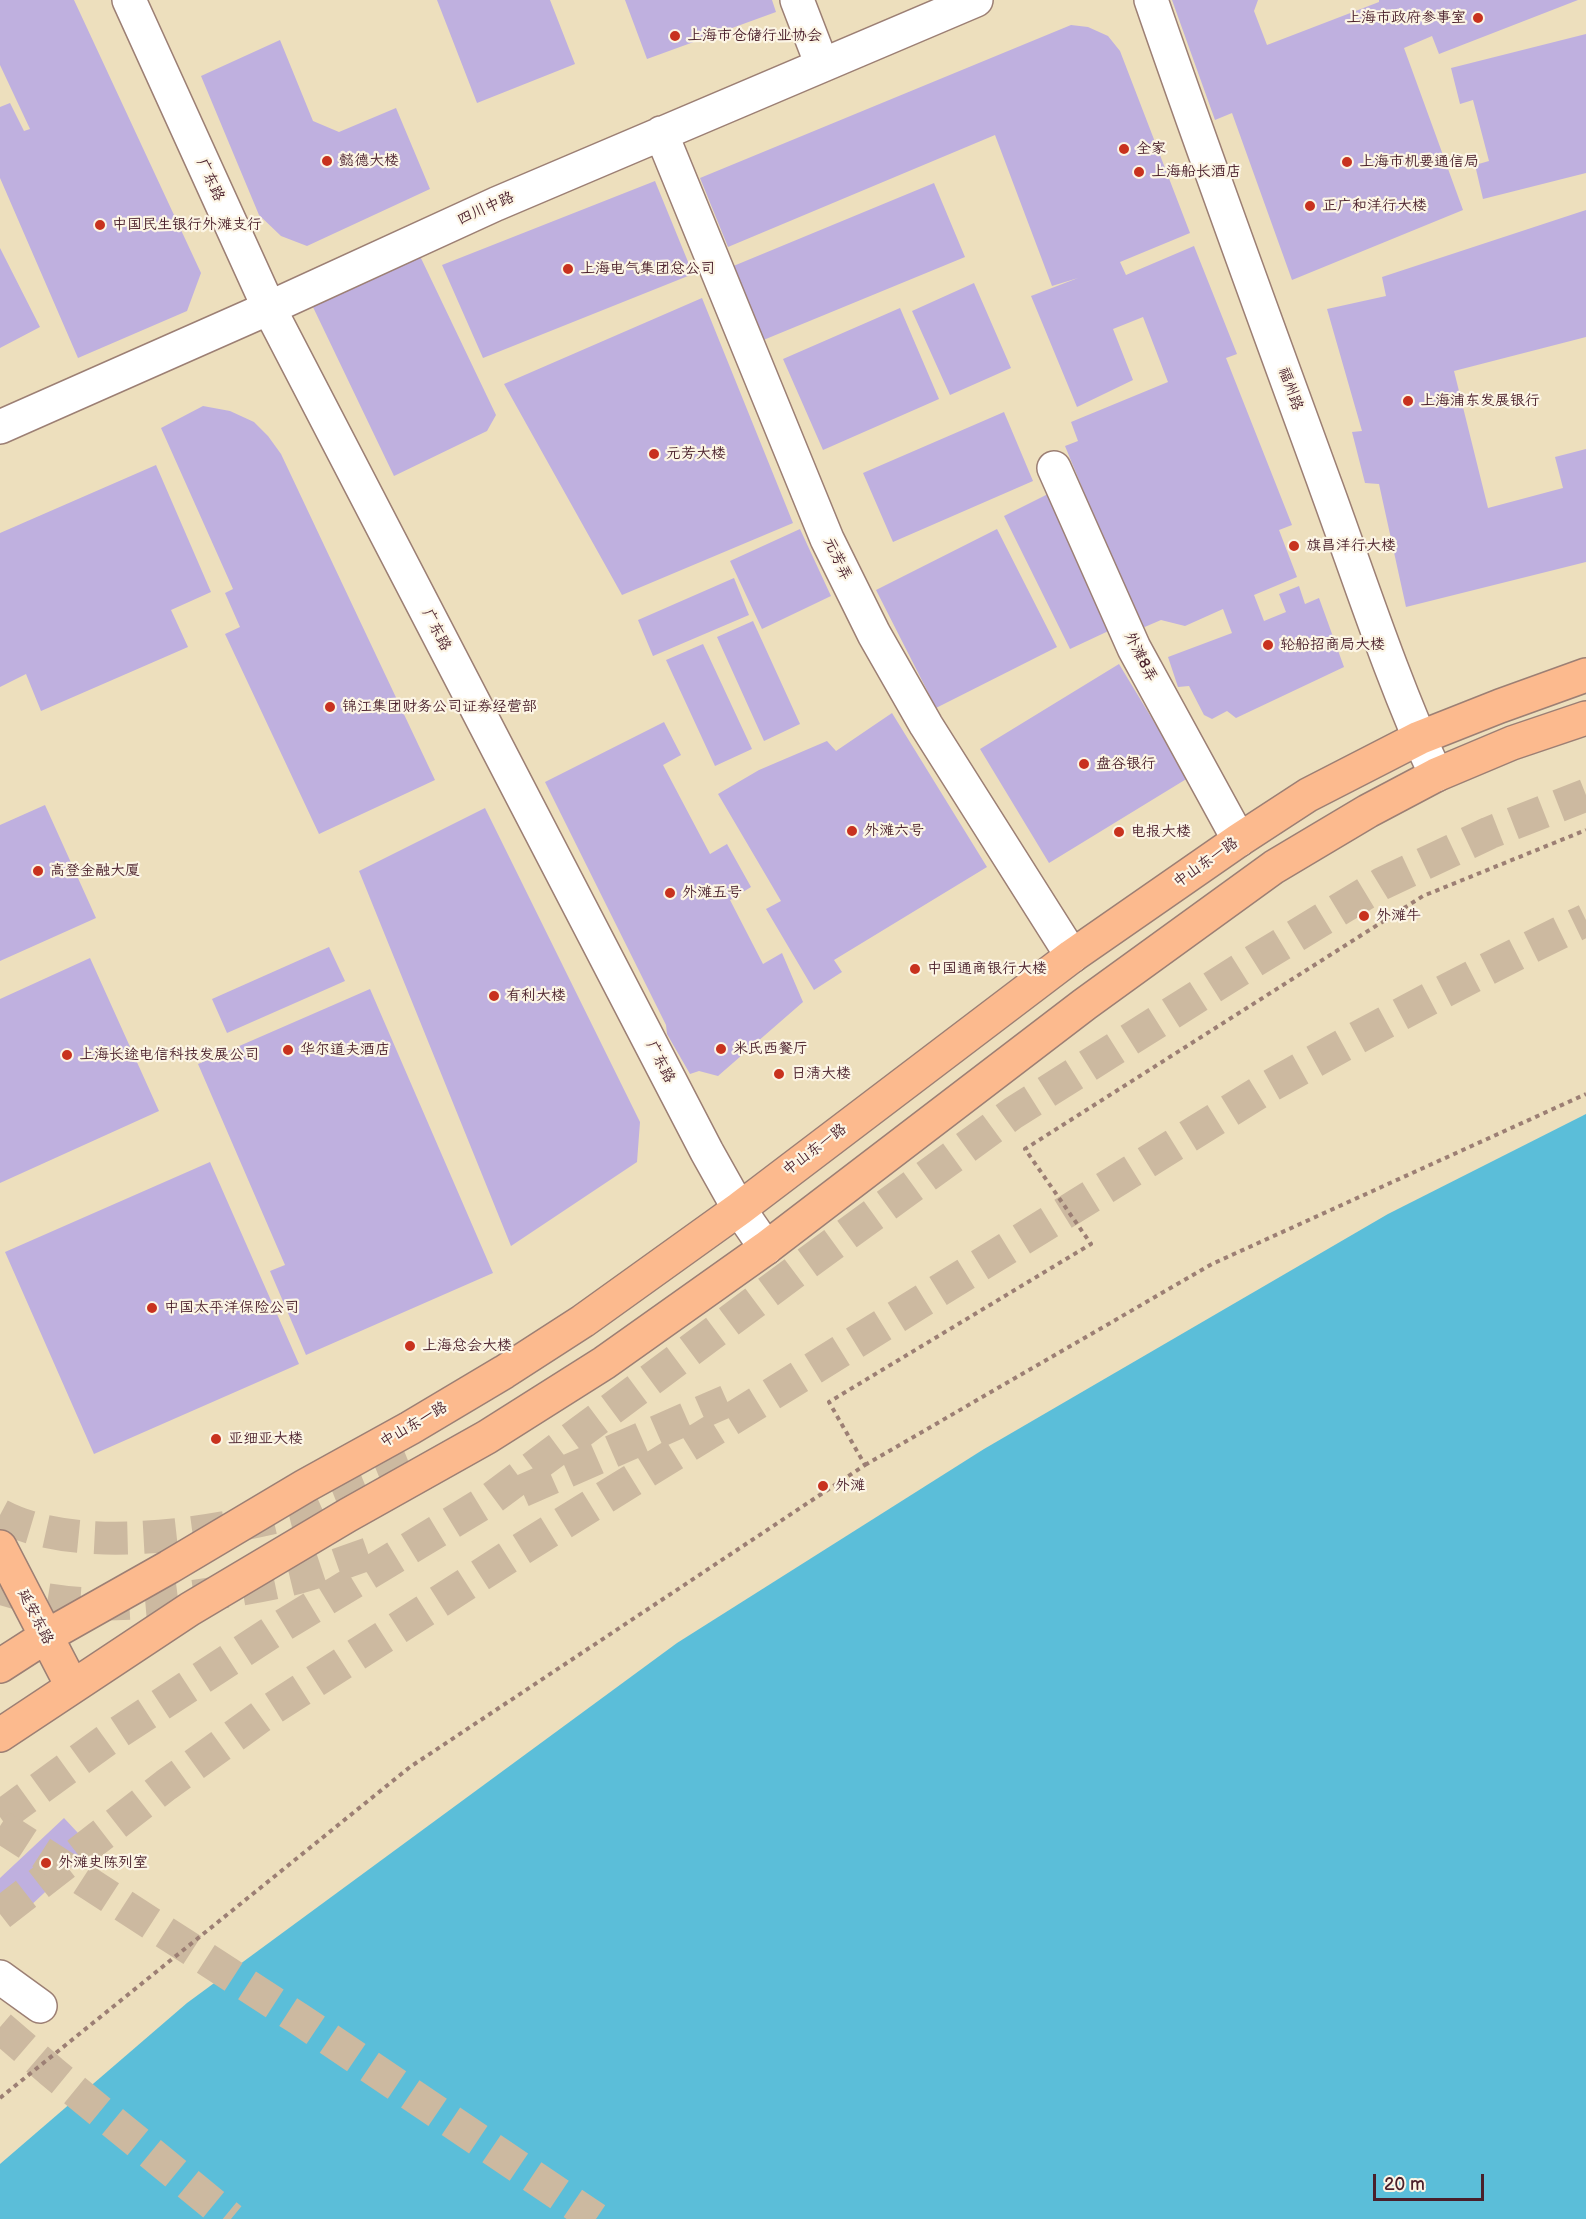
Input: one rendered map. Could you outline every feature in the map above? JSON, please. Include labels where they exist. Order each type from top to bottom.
[{"type":"main road","name":"中山东一路","points":[[0,1666],[45,1637],[305,1486],[410,1428],[504,1372],[583,1321],[739,1209],[1072,956],[1308,795],[1419,738],[1586,675]]},
{"type":"main road","points":[[0,1735],[190,1609],[348,1515],[487,1437],[604,1363],[766,1248],[1085,1004],[1274,867],[1368,811],[1436,775],[1512,742],[1586,718]]},
{"type":"main road","name":"延安东路","points":[[0,1547],[72,1686]]},
{"type":"street","name":"广东路","points":[[129,0],[269,308],[701,1141],[739,1209],[766,1248]]},
{"type":"street","points":[[797,0],[822,65]]},
{"type":"street","name":"四川中路","points":[[0,427],[496,204],[975,0]]},
{"type":"street","name":"福州路","points":[[1151,0],[1225,214],[1419,738],[1436,775]]},
{"type":"street","name":"元芳弄","points":[[661,133],[827,539],[874,634],[926,725],[1072,956]]},
{"type":"street","name":"外滩8弄","points":[[1054,468],[1134,648],[1239,840]]},
{"type":"street","points":[[0,1977],[40,2006]]},
{"type":"path","points":[[865,1465],[829,1402],[1091,1244],[1024,1149],[1423,896],[1586,830]]},
{"type":"path","points":[[0,2098],[410,1767],[865,1465],[1212,1264],[1586,1094]]},
{"type":"water","points":[[1586,1114],[1586,2219],[0,2219],[0,2164],[187,2003],[677,1643],[984,1449],[1388,1214]]},
{"type":"building","name":"中国民生银行外滩支行","points":[[0,0],[74,0],[201,273],[187,311],[78,358],[0,178],[0,107],[10,103],[24,131],[30,129],[0,65]]},
{"type":"building","points":[[437,0],[550,0],[575,64],[477,103]]},
{"type":"building","name":"上海市仓储行业协会","points":[[625,0],[772,0],[776,12],[647,59]]},
{"type":"building","name":"上海市机要通信局","points":[[1172,0],[1258,0],[1254,11],[1267,45],[1379,2],[1379,0],[1578,0],[1439,54],[1432,36],[1404,48],[1463,210],[1292,280],[1232,113],[1215,120]]},
{"type":"building","points":[[1071,25],[1088,27],[1108,36],[1120,51],[1190,233],[1120,262],[1126,275],[1194,246],[1237,354],[1226,358],[1292,525],[1279,530],[1297,577],[1254,595],[1264,621],[1286,612],[1279,594],[1299,586],[1305,604],[1319,598],[1344,667],[1236,718],[1227,711],[1212,719],[1204,715],[1189,686],[1178,687],[1168,657],[1232,633],[1223,609],[1185,626],[1161,620],[1140,629],[1065,446],[1078,441],[1071,422],[1168,382],[1143,317],[1113,329],[1133,380],[1077,407],[1031,296],[1078,278],[1052,286],[995,135],[728,247],[700,178]]},
{"type":"building","points":[[1586,34],[1586,173],[1483,199],[1475,165],[1489,161],[1473,100],[1460,104],[1451,68]]},
{"type":"building","name":"懿德大楼","points":[[280,40],[313,121],[339,132],[396,108],[430,189],[307,246],[281,236],[259,215],[201,76]]},
{"type":"building","name":"上海电气集团总公司","points":[[655,181],[693,274],[483,358],[442,265]]},
{"type":"building","points":[[934,183],[965,257],[761,341],[731,267]]},
{"type":"building","name":"上海浦东发展银行","points":[[1586,210],[1586,337],[1454,371],[1488,508],[1563,488],[1555,457],[1586,449],[1586,562],[1406,607],[1379,484],[1365,483],[1352,432],[1362,431],[1327,309],[1386,296],[1382,277]]},
{"type":"building","points":[[0,248],[40,327],[0,348]]},
{"type":"building","points":[[419,254],[496,415],[487,431],[394,476],[312,305]]},
{"type":"building","points":[[974,283],[1011,368],[950,395],[912,311]]},
{"type":"building","name":"元芳大楼","points":[[702,298],[793,523],[622,595],[504,384]]},
{"type":"building","points":[[900,308],[939,399],[823,450],[783,359]]},
{"type":"building","name":"锦江集团财务公司证券经营部","points":[[203,406],[230,411],[254,422],[281,454],[435,780],[319,834],[225,634],[240,627],[225,593],[233,589],[161,428]]},
{"type":"building","points":[[1004,412],[1033,481],[893,542],[863,473]]},
{"type":"building","points":[[156,465],[211,592],[171,610],[188,647],[41,711],[26,674],[0,687],[0,533]]},
{"type":"building","points":[[1050,493],[1117,627],[1070,649],[1004,516]]},
{"type":"building","points":[[800,529],[831,596],[762,629],[730,561]]},
{"type":"building","points":[[997,529],[1057,647],[936,708],[876,590]]},
{"type":"building","points":[[734,578],[749,615],[653,656],[638,620]]},
{"type":"building","points":[[753,621],[800,724],[764,741],[717,637]]},
{"type":"building","points":[[703,644],[752,749],[715,766],[666,660]]},
{"type":"building","name":"盘谷银行","points":[[1119,664],[1188,778],[1049,863],[980,749]]},
{"type":"building","name":"外滩六号","points":[[892,713],[987,867],[834,960],[842,972],[814,990],[766,909],[781,901],[718,794],[759,770],[827,741],[836,751]]},
{"type":"building","name":"外滩五号","points":[[664,722],[681,755],[663,765],[710,854],[727,844],[751,887],[730,900],[763,964],[782,953],[803,1002],[718,1076],[699,1071],[690,1074],[667,1034],[666,1025],[545,782]]},
{"type":"building","name":"高登金融大厦","points":[[45,805],[96,918],[0,961],[0,825]]},
{"type":"building","name":"有利大楼","points":[[485,808],[640,1122],[637,1162],[511,1246],[359,871]]},
{"type":"building","points":[[329,947],[345,981],[227,1033],[212,999]]},
{"type":"building","name":"上海长途电信科技发展公司","points":[[90,958],[159,1111],[0,1183],[0,999]]},
{"type":"building","name":"华尔道夫酒店","points":[[370,989],[493,1273],[306,1355],[270,1271],[285,1265],[198,1064]]},
{"type":"building","name":"中国太平洋保险公司","points":[[210,1162],[299,1364],[94,1454],[5,1252]]},
{"type":"building","name":"外滩史陈列室","points":[[64,1818],[92,1848],[11,1924],[0,1913],[0,1878]]},
{"type":"tunnel","points":[[0,1817],[108,1739],[272,1632],[492,1498],[1013,1113],[1381,884],[1489,833],[1586,795]]},
{"type":"tunnel","points":[[0,1914],[166,1785],[270,1710],[518,1551],[1263,1090],[1423,1002],[1586,920]]},
{"type":"tunnel","points":[[522,1491],[727,1401]]},
{"type":"tunnel","points":[[0,1515],[32,1528],[68,1535],[107,1538],[187,1533],[297,1512],[420,1462]]},
{"type":"tunnel","points":[[0,1588],[49,1600],[73,1603],[146,1602],[261,1586],[321,1571],[383,1549]]},
{"type":"tunnel","points":[[0,1826],[299,2019],[596,2219]]},
{"type":"tunnel","points":[[0,2027],[231,2219]]},
{"type":"place","name":"上海市政府参事室","points":[[1478,18]]},
{"type":"place","name":"上海市仓储行业协会","points":[[675,36]]},
{"type":"place","name":"全家","points":[[1124,149]]},
{"type":"place","name":"懿德大楼","points":[[327,161]]},
{"type":"place","name":"上海市机要通信局","points":[[1347,162]]},
{"type":"place","name":"上海船长酒店","points":[[1139,172]]},
{"type":"place","name":"正广和洋行大楼","points":[[1310,206]]},
{"type":"place","name":"中国民生银行外滩支行","points":[[100,225]]},
{"type":"place","name":"上海电气集团总公司","points":[[568,269]]},
{"type":"place","name":"上海浦东发展银行","points":[[1408,401]]},
{"type":"place","name":"元芳大楼","points":[[654,454]]},
{"type":"place","name":"旗昌洋行大楼","points":[[1294,546]]},
{"type":"place","name":"轮船招商局大楼","points":[[1268,645]]},
{"type":"place","name":"锦江集团财务公司证券经营部","points":[[330,707]]},
{"type":"place","name":"盘谷银行","points":[[1084,764]]},
{"type":"place","name":"外滩六号","points":[[852,831]]},
{"type":"place","name":"电报大楼","points":[[1119,832]]},
{"type":"place","name":"高登金融大厦","points":[[38,871]]},
{"type":"place","name":"外滩五号","points":[[670,893]]},
{"type":"place","name":"外滩牛","points":[[1364,916]]},
{"type":"place","name":"中国通商银行大楼","points":[[915,969]]},
{"type":"place","name":"有利大楼","points":[[494,996]]},
{"type":"place","name":"米氏西餐厅","points":[[721,1049]]},
{"type":"place","name":"华尔道夫酒店","points":[[288,1050]]},
{"type":"place","name":"上海长途电信科技发展公司","points":[[67,1055]]},
{"type":"place","name":"日清大楼","points":[[779,1074]]},
{"type":"place","name":"中国太平洋保险公司","points":[[152,1308]]},
{"type":"place","name":"上海总会大楼","points":[[410,1346]]},
{"type":"place","name":"亚细亚大楼","points":[[216,1439]]},
{"type":"place","name":"外滩","points":[[823,1486]]},
{"type":"place","name":"外滩史陈列室","points":[[46,1863]]}]
